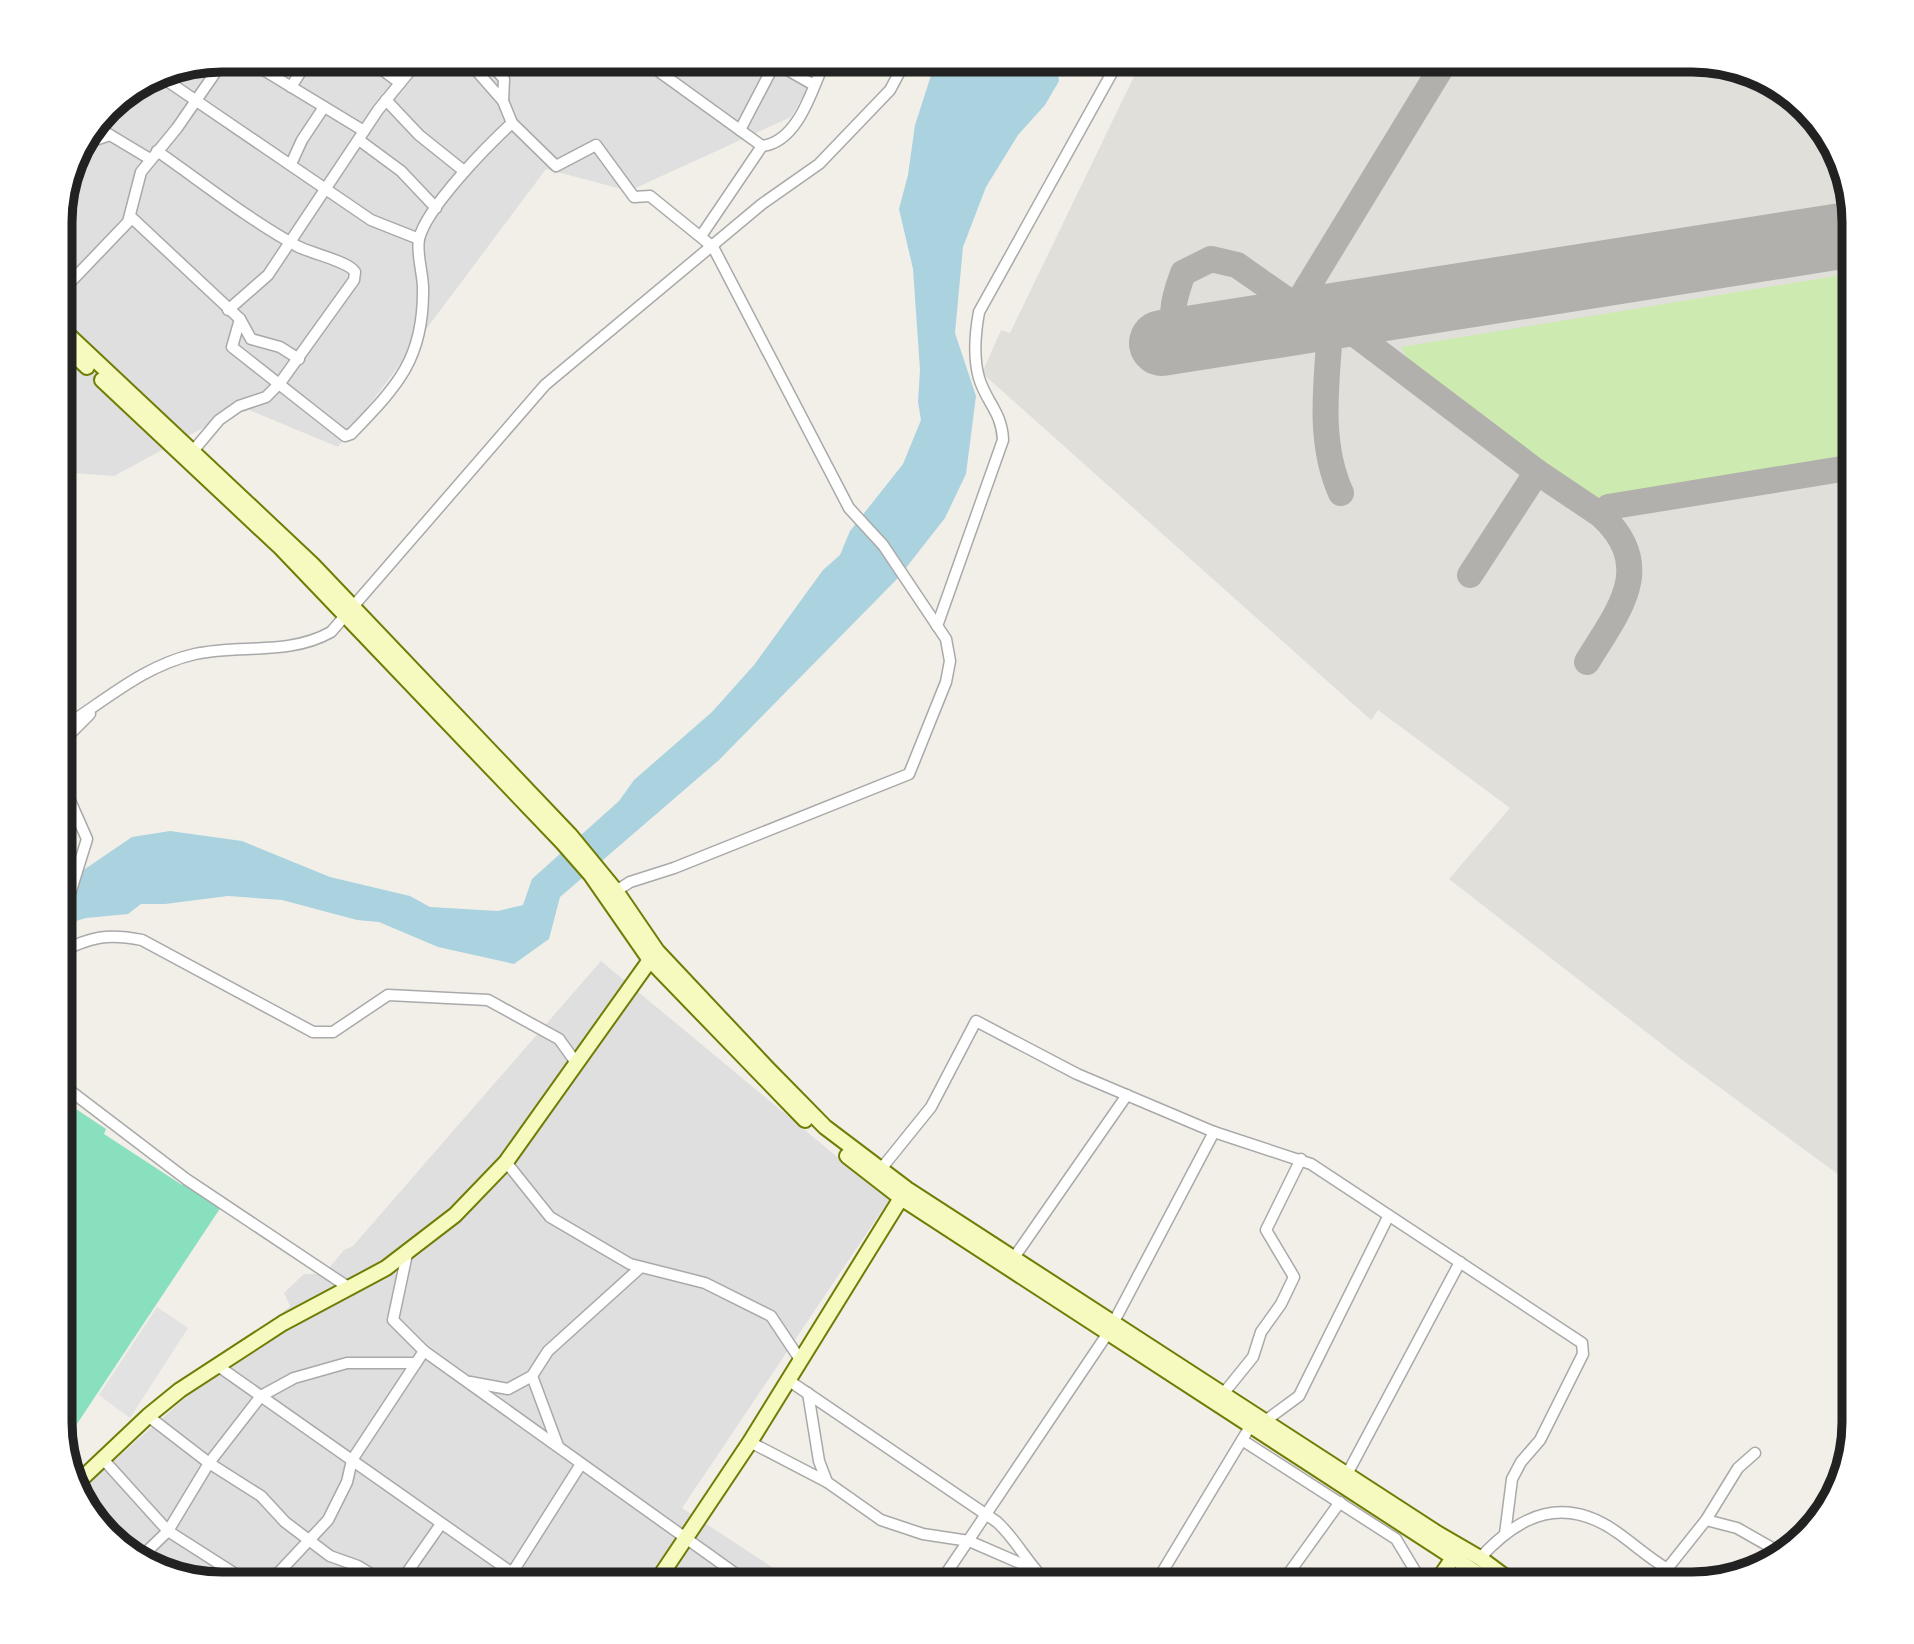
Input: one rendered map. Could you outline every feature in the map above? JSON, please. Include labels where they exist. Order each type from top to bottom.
[{"type":"street","points":[[72,280],[131,216],[136,183],[215,72]]},
{"type":"street","points":[[267,72],[324,107],[361,136],[401,171],[436,208]]},
{"type":"street","points":[[291,87],[300,72]]},
{"type":"street","points":[[385,72],[400,83]]},
{"type":"street","points":[[228,310],[268,275],[386,100],[409,72]]},
{"type":"street","points":[[478,72],[503,101],[512,122],[556,166],[596,145],[634,197],[650,197],[713,247],[849,508],[883,545],[946,639],[950,661],[946,682],[909,774],[674,868],[630,882],[616,891]]},
{"type":"street","points":[[498,72],[504,79],[503,101]]},
{"type":"street","points":[[666,72],[762,146],[777,145],[792,130],[820,72]]},
{"type":"street","points":[[740,130],[768,72]]},
{"type":"street","points":[[792,72],[814,85]]},
{"type":"street","points":[[72,720],[113,691],[156,668],[195,654],[299,645],[315,641],[331,632],[545,385],[762,204],[818,164],[890,90],[900,72]]},
{"type":"street","points":[[937,626],[1003,440],[1002,422],[979,380],[975,337],[979,312],[1112,72]]},
{"type":"street","points":[[169,82],[328,188],[371,220],[419,239]]},
{"type":"street","points":[[386,100],[419,135],[464,172]]},
{"type":"street","points":[[291,164],[310,126],[324,107]]},
{"type":"street","points":[[240,319],[232,347],[345,436],[359,425],[404,375],[423,326],[419,239],[436,208],[464,172],[512,122]]},
{"type":"street","points":[[103,131],[154,155],[291,242],[319,257],[348,264],[355,272],[354,280],[332,307],[299,359],[280,383],[266,397],[239,406],[219,420],[194,451]]},
{"type":"street","points":[[96,140],[110,135]]},
{"type":"street","points":[[701,236],[762,146]]},
{"type":"street","points":[[131,216],[240,319],[251,339],[280,347],[299,359]]},
{"type":"street","points":[[72,338],[259,511],[348,613]]},
{"type":"street","points":[[72,352],[239,506],[348,613],[566,838],[595,872],[654,956],[761,1078],[819,1133],[904,1194],[1111,1329],[1258,1421],[1344,1479],[1480,1558],[1499,1572]]},
{"type":"street","points":[[72,731],[113,691]]},
{"type":"street","points":[[72,805],[87,839],[72,887]]},
{"type":"street","points":[[595,872],[616,891],[654,956],[825,1127],[881,1170],[904,1194],[1013,1259],[1111,1329],[1223,1394],[1258,1421],[1299,1466],[1340,1502],[1402,1544],[1417,1572]]},
{"type":"street","points":[[72,946],[90,937],[121,936],[142,940],[313,1032],[332,1032],[388,995],[488,1000],[559,1039],[577,1064]]},
{"type":"street","points":[[82,1478],[148,1416],[218,1366],[283,1322],[407,1254],[456,1215],[506,1162],[654,956]]},
{"type":"street","points":[[881,1170],[931,1107],[976,1021],[1077,1074],[1214,1132],[1301,1159],[1582,1343],[1585,1348],[1540,1440],[1521,1462],[1512,1479],[1505,1534]]},
{"type":"street","points":[[72,1092],[186,1179],[348,1287]]},
{"type":"street","points":[[1013,1259],[1127,1095]]},
{"type":"street","points":[[947,1572],[1111,1329],[1214,1132]]},
{"type":"street","points":[[1223,1394],[1253,1357],[1261,1332],[1281,1304],[1294,1277],[1266,1230],[1301,1159]]},
{"type":"street","points":[[506,1162],[550,1217],[630,1264],[705,1283],[771,1316],[801,1361]]},
{"type":"street","points":[[663,1572],[750,1442],[904,1194]]},
{"type":"street","points":[[1162,1572],[1242,1440],[1258,1421],[1299,1396],[1388,1217]]},
{"type":"street","points":[[407,1254],[393,1320],[424,1351],[733,1572]]},
{"type":"street","points":[[1344,1479],[1460,1262]]},
{"type":"street","points":[[465,1381],[508,1389],[532,1376],[548,1351],[641,1267]]},
{"type":"street","points":[[280,1572],[311,1542],[336,1506],[352,1460],[424,1351]]},
{"type":"street","points":[[147,1552],[168,1531],[209,1463],[261,1396],[294,1378],[347,1363],[416,1363]]},
{"type":"street","points":[[218,1366],[511,1572]]},
{"type":"street","points":[[532,1376],[559,1448]]},
{"type":"street","points":[[788,1380],[986,1514],[1006,1530],[1035,1572]]},
{"type":"street","points":[[808,1393],[819,1461],[827,1482]]},
{"type":"street","points":[[148,1416],[209,1463],[261,1496],[285,1522],[330,1556],[368,1572]]},
{"type":"street","points":[[1242,1440],[1299,1466],[1344,1479],[1367,1501],[1475,1572]]},
{"type":"street","points":[[750,1442],[827,1482],[881,1520],[906,1530],[969,1541],[1032,1569]]},
{"type":"street","points":[[1663,1572],[1706,1520],[1733,1476],[1755,1453]]},
{"type":"street","points":[[102,1458],[168,1531],[232,1572]]},
{"type":"street","points":[[513,1572],[581,1464]]},
{"type":"street","points":[[1360,1515],[1367,1501]]},
{"type":"street","points":[[1290,1572],[1340,1502]]},
{"type":"street","points":[[1480,1558],[1505,1534],[1540,1514],[1556,1511],[1579,1514],[1607,1526],[1666,1568]]},
{"type":"street","points":[[1706,1520],[1737,1528],[1773,1549]]},
{"type":"street","points":[[407,1572],[441,1524]]},
{"type":"street","points":[[1443,1572],[1453,1558]]},
{"type":"shaded area","points":[[212,72],[817,72],[791,117],[629,191],[546,169],[338,447],[249,410],[225,416],[114,476],[72,473],[73,202],[83,164],[97,138],[130,103],[155,87],[183,77]]},
{"type":"shaded area","points":[[1136,72],[1702,72],[1750,83],[1776,97],[1805,123],[1831,164],[1841,202],[1842,222],[1842,1177],[1681,1059],[1449,879],[1510,808],[1378,710],[1371,720],[982,373],[1001,330],[1010,333]]},
{"type":"shaded area","points":[[601,961],[889,1200],[682,1508],[780,1572],[212,1572],[155,1557],[130,1541],[103,1514],[86,1486],[290,1306],[284,1293],[304,1274],[324,1274],[344,1250],[353,1246]]},
{"type":"shaded area","points":[[157,1307],[188,1328],[130,1418],[99,1395]]},
{"type":"green space","points":[[1842,275],[1842,464],[1657,493],[1596,498],[1411,366],[1401,347]]},
{"type":"green space","points":[[72,1106],[106,1129],[104,1134],[221,1207],[72,1431]]},
{"type":"water","points":[[932,72],[1058,72],[1059,81],[1045,105],[1018,135],[986,187],[963,247],[955,333],[976,396],[966,474],[945,518],[898,578],[719,760],[560,897],[549,939],[514,964],[438,947],[379,922],[357,920],[282,900],[228,896],[165,904],[141,904],[128,914],[86,918],[72,922],[72,878],[132,837],[170,831],[242,841],[330,877],[410,896],[430,907],[498,911],[523,905],[532,879],[619,801],[634,780],[712,712],[754,665],[823,570],[840,555],[850,531],[903,464],[921,420],[913,269],[899,209],[908,175],[915,125]]},
{"type":"taxiway","points":[[1285,324],[1439,72]]},
{"type":"taxiway","points":[[1183,340],[1174,315],[1175,299],[1183,273],[1211,259],[1237,265],[1297,307],[1331,316],[1537,472]]},
{"type":"taxiway","points":[[1331,316],[1326,428],[1333,472],[1341,493]]},
{"type":"taxiway","points":[[1587,662],[1620,607],[1627,589],[1627,553],[1618,534],[1601,515],[1608,507],[1842,469]]},
{"type":"taxiway","points":[[1470,575],[1537,472],[1601,515]]},
{"type":"runway","points":[[1162,343],[1842,236]]}]
